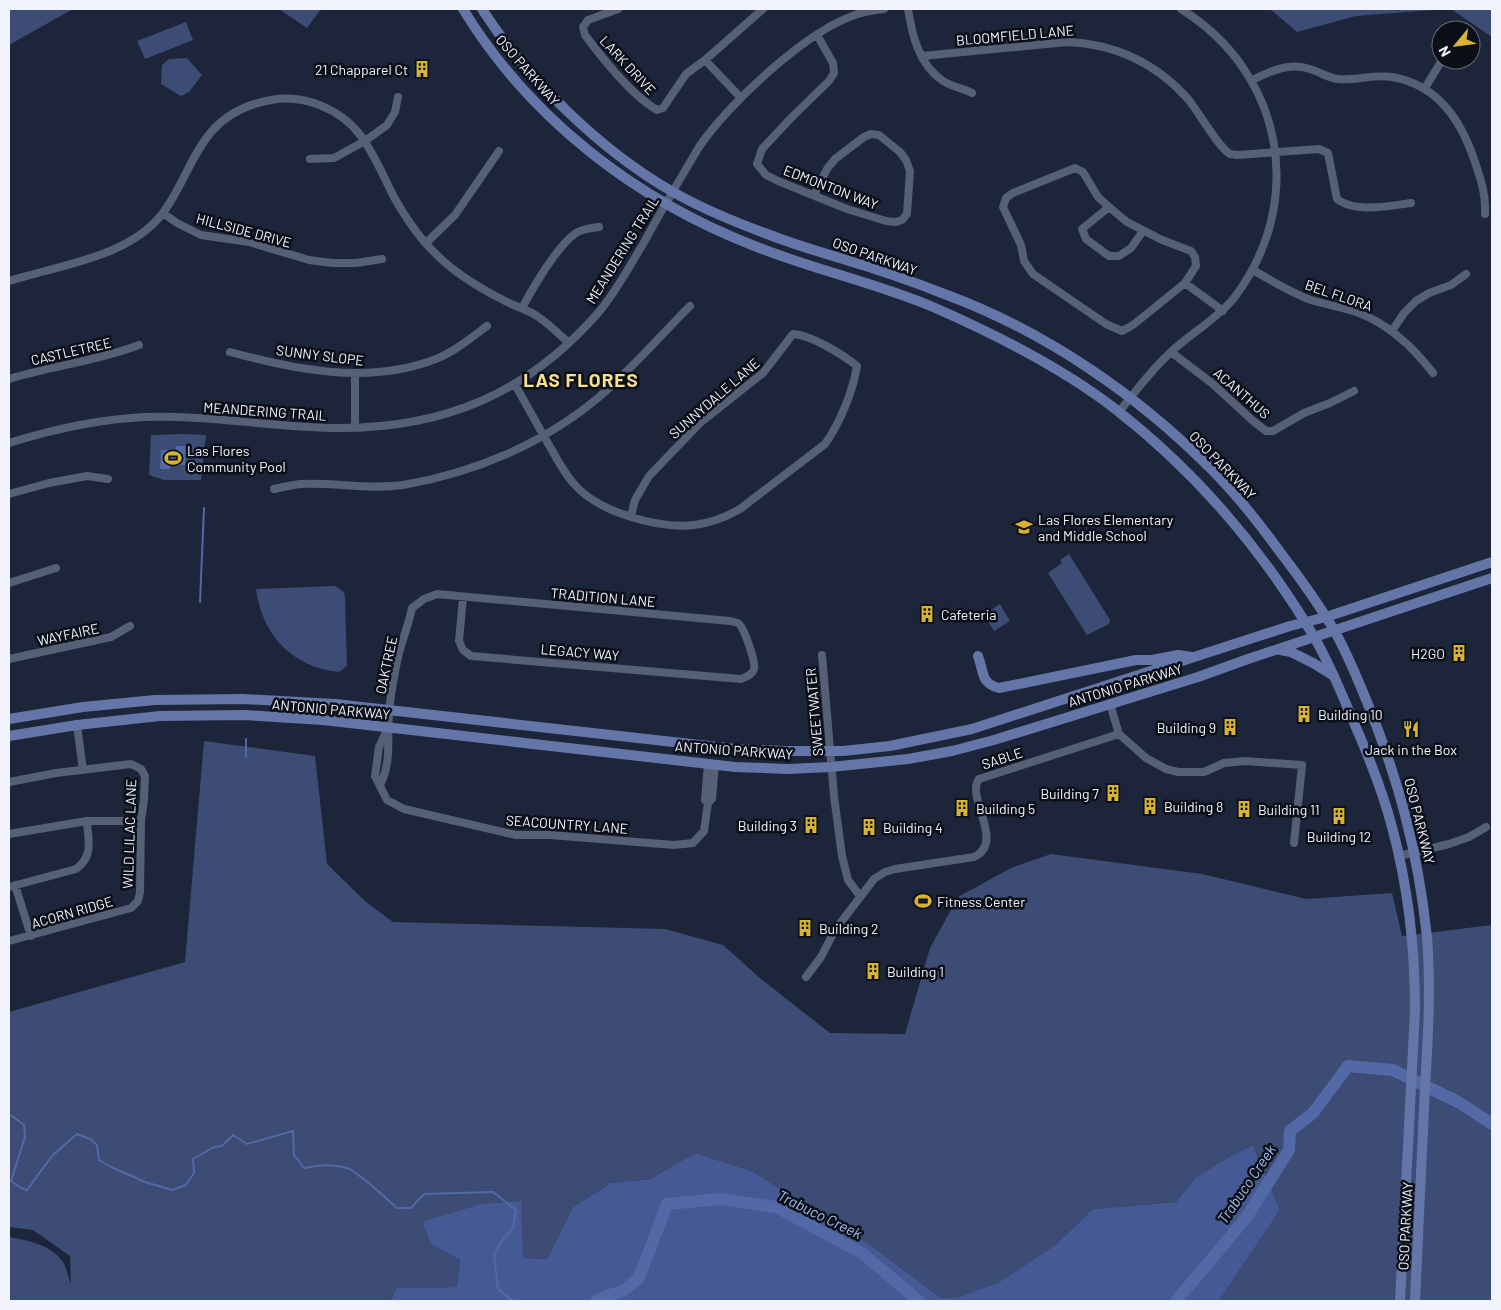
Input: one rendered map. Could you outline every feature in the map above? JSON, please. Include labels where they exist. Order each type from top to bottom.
[{"type":"main road","name":"OSO PARKWAY","points":[[463,9],[489,48],[560,127],[588,151],[640,189],[711,228],[753,246],[929,305],[1000,338],[1035,358],[1119,412],[1184,470],[1216,502],[1262,559],[1314,637],[1334,676],[1372,764],[1392,826],[1407,899],[1415,976],[1415,1010],[1400,1301]]},
{"type":"main road","name":"OSO PARKWAY","points":[[482,9],[492,26],[516,56],[554,98],[579,122],[626,160],[673,192],[774,237],[858,263],[948,295],[981,309],[1034,335],[1130,397],[1186,445],[1236,496],[1299,576],[1335,631],[1378,730],[1402,797],[1415,852],[1422,894],[1427,942],[1429,1013],[1415,1301]]},
{"type":"main road","name":"ANTONIO PARKWAY","points":[[9,719],[84,707],[155,700],[285,701],[389,710],[736,749],[830,752],[890,746],[972,729],[1492,562]]},
{"type":"main road","points":[[1467,587],[1467,583],[1472,578],[1470,569]]},
{"type":"main road","name":"ANTONIO PARKWAY","points":[[9,736],[77,725],[160,716],[244,715],[324,720],[712,764],[788,769],[831,767],[908,759],[952,751],[994,740],[1198,677],[1492,578]]},
{"type":"main road","points":[[1280,650],[1291,652],[1314,663],[1334,676]]},
{"type":"main road","points":[[978,656],[988,683],[999,688],[1136,660],[1152,660],[1178,655],[1195,657]]},
{"type":"street","name":"LARK DRIVE","points":[[618,9],[588,20],[583,27],[584,35],[621,79],[650,106],[657,110],[663,108],[686,74],[705,60]]},
{"type":"street","points":[[741,98],[705,60],[763,9]]},
{"type":"street","name":"MEANDERING TRAIL","points":[[9,444],[52,430],[88,423],[146,417],[339,428],[394,425],[439,417],[465,408],[515,385],[548,362],[569,343],[613,294],[708,134],[741,98],[798,48],[817,35],[857,14],[884,9]]},
{"type":"street","points":[[908,9],[912,32],[926,64],[943,81],[972,93]]},
{"type":"street","points":[[1119,412],[1130,397],[1171,352],[1223,311],[1253,270],[1263,249],[1273,216],[1277,188],[1276,152],[1270,124],[1252,80],[1240,62],[1208,28],[1181,9]]},
{"type":"street","name":"EDMONTON WAY","points":[[814,195],[827,169],[835,159],[864,137],[871,134],[879,135],[900,152],[910,171],[907,214],[902,220],[886,222],[847,209],[814,195],[766,174],[758,164],[762,149],[790,118],[829,81],[834,73],[833,63],[817,35]]},
{"type":"street","name":"BLOOMFIELD LANE","points":[[922,56],[1067,42],[1102,45],[1144,63],[1174,85],[1188,100],[1221,146],[1230,154],[1276,152]]},
{"type":"street","points":[[1252,80],[1270,71],[1298,66],[1340,79],[1370,76],[1391,77],[1425,88],[1452,114],[1462,128],[1484,187],[1486,200],[1485,214]]},
{"type":"street","points":[[1425,88],[1436,70]]},
{"type":"street","points":[[310,160],[334,158],[365,141],[387,124],[395,112],[398,97]]},
{"type":"street","points":[[9,281],[79,262],[139,236],[163,213],[197,152],[212,131],[224,119],[239,109],[257,103],[277,99],[295,99],[326,108],[351,125],[365,141],[396,200],[426,243],[451,267],[475,284],[538,316],[569,343]]},
{"type":"street","points":[[1276,152],[1319,149],[1328,153],[1337,199],[1344,204],[1386,207],[1411,203]]},
{"type":"street","points":[[426,243],[455,215],[500,151]]},
{"type":"street","points":[[1075,168],[1083,172],[1098,197],[1108,207],[1127,222],[1162,240],[1191,251],[1195,257],[1196,266],[1185,283],[1133,325],[1122,331],[1106,324],[1033,274],[1024,261],[1018,237],[1003,207],[1006,198],[1013,192],[1075,168]]},
{"type":"street","points":[[1108,207],[1082,229],[1086,239],[1109,256],[1119,256],[1131,248],[1143,231]]},
{"type":"street","name":"HILLSIDE DRIVE","points":[[163,213],[177,223],[201,235],[249,242],[309,260],[332,263],[356,263],[382,259]]},
{"type":"street","points":[[522,308],[532,289],[565,243],[578,232],[599,226]]},
{"type":"street","name":"BEL FLORA","points":[[1253,270],[1293,292],[1312,300],[1360,313],[1392,331],[1410,346],[1433,372]]},
{"type":"street","points":[[1392,331],[1404,313],[1416,301],[1429,293],[1451,285],[1466,274]]},
{"type":"street","points":[[1185,283],[1223,311]]},
{"type":"street","points":[[274,489],[300,484],[386,487],[404,485],[483,465],[503,457],[581,412],[614,384],[690,306]]},
{"type":"street","name":"SUNNY SLOPE","points":[[230,352],[276,363],[355,374],[384,372],[409,367],[436,358],[459,346],[488,326]]},
{"type":"street","name":"SUNNYDALE LANE","points":[[793,334],[803,334],[857,366],[854,381],[833,432],[825,444],[740,509],[727,516],[694,525],[663,524],[631,516],[639,490],[649,476],[701,422],[763,373],[793,334]]},
{"type":"street","name":"CASTLETREE","points":[[9,379],[112,355],[139,345]]},
{"type":"street","name":"ACANTHUS","points":[[1171,352],[1213,384],[1266,431],[1274,431],[1304,413],[1354,391]]},
{"type":"street","points":[[355,374],[355,427]]},
{"type":"street","points":[[515,385],[567,476],[579,489],[600,504],[616,512],[631,516]]},
{"type":"street","points":[[9,494],[49,483],[86,476],[108,479]]},
{"type":"street","points":[[9,583],[56,568]]},
{"type":"street","name":"TRADITION LANE","points":[[412,608],[424,599],[437,594],[738,623],[743,628],[754,661],[754,669],[750,675]]},
{"type":"street","name":"LEGACY WAY","points":[[463,597],[459,641],[463,650],[472,656],[741,679],[750,675]]},
{"type":"street","name":"OAKTREE","points":[[388,728],[396,666],[412,608]]},
{"type":"street","name":"WAYFAIRE","points":[[9,659],[111,637],[130,626]]},
{"type":"street","name":"SWEETWATER","points":[[822,655],[831,767]]},
{"type":"street","points":[[1110,704],[1119,734],[1146,758],[1166,769],[1178,772],[1204,772],[1224,763],[1245,760],[1302,765],[1294,843]]},
{"type":"street","points":[[9,782],[83,770],[77,725]]},
{"type":"street","name":"SEACOUNTRY LANE","points":[[388,728],[379,747],[375,776],[387,800],[404,809],[516,835],[550,835],[674,845],[694,843],[704,831],[708,803],[705,800],[712,764]]},
{"type":"street","name":"SABLE","points":[[806,976],[821,957],[835,930],[874,879],[885,872],[895,869],[955,860],[979,854],[986,844],[986,837],[976,787],[979,778],[1119,734]]},
{"type":"street","name":"WILD LILAC LANE","points":[[83,770],[131,764],[141,769],[145,776],[138,901]]},
{"type":"street","points":[[831,767],[844,864],[848,880],[860,896]]},
{"type":"street","points":[[30,936],[12,886],[76,869],[84,862],[88,853],[87,821]]},
{"type":"street","points":[[9,834],[87,821],[141,821]]},
{"type":"street","points":[[1398,856],[1449,844],[1469,837],[1486,826]]},
{"type":"street","name":"ACORN RIDGE","points":[[9,941],[131,908],[138,901]]},
{"type":"shaded area","points":[[9,9],[73,9],[9,45]]},
{"type":"shaded area","points":[[279,9],[321,9],[307,28]]},
{"type":"shaded area","points":[[1270,9],[1446,9],[1356,16],[1297,32]]},
{"type":"shaded area","points":[[1451,9],[1492,9],[1492,37],[1481,29],[1481,20],[1467,20]]},
{"type":"shaded area","points":[[186,22],[193,40],[145,59],[137,41]]},
{"type":"shaded area","points":[[187,58],[202,75],[189,92],[181,96],[161,84],[162,65],[169,59]]},
{"type":"shaded area","points":[[151,435],[206,435],[201,480],[164,480],[149,475]]},
{"type":"shaded area","name":"Las Flores Community Pool","points":[[176,446],[186,446],[185,465],[171,465],[170,469],[160,469],[161,450],[176,451]]},
{"type":"shaded area","points":[[1069,554],[1110,620],[1109,624],[1087,635],[1048,573],[1062,563],[1060,560]]},
{"type":"shaded area","points":[[335,586],[344,592],[345,598],[347,666],[339,672],[322,669],[307,663],[294,656],[282,646],[265,621],[259,606],[256,589]]},
{"type":"shaded area","points":[[1000,604],[1010,621],[994,631],[984,615]]},
{"type":"shaded area","points":[[204,741],[315,756],[327,864],[366,902],[393,922],[665,929],[723,945],[761,979],[830,1033],[905,1034],[930,948],[958,897],[1011,868],[1051,854],[1202,874],[1306,899],[1392,893],[1402,936],[1492,925],[1492,1301],[1219,1301],[1280,1210],[1253,1145],[1196,1177],[1176,1202],[1093,1209],[1055,1245],[999,1282],[959,1297],[941,1298],[873,1247],[752,1171],[695,1153],[650,1179],[611,1183],[573,1207],[547,1259],[523,1258],[522,1201],[422,1222],[431,1244],[460,1260],[457,1287],[396,1288],[391,1301],[9,1301],[9,1237],[31,1242],[52,1251],[66,1267],[71,1284],[70,1256],[33,1230],[9,1227],[9,1012],[185,962]]},
{"type":"shaded area","points":[[1253,1145],[1280,1210],[1219,1301],[391,1301],[396,1288],[457,1287],[460,1260],[431,1244],[422,1222],[482,1204],[522,1201],[523,1258],[547,1259],[573,1207],[611,1183],[650,1179],[695,1153],[752,1171],[873,1247],[941,1298],[959,1297],[999,1282],[1055,1245],[1093,1209],[1176,1202],[1196,1177]]},
{"type":"waterway","points":[[200,602],[204,508]]},
{"type":"waterway","points":[[246,739],[246,757]]},
{"type":"waterway","name":"Trabuco Creek","points":[[1176,1301],[1246,1218],[1289,1150],[1290,1131],[1313,1113],[1348,1066],[1393,1070],[1460,1103],[1492,1124]]},
{"type":"waterway","points":[[9,1115],[24,1125],[25,1137],[11,1181],[27,1190],[52,1156],[77,1134],[90,1139],[97,1145],[99,1160],[145,1182],[172,1190],[186,1185],[194,1173],[193,1159],[214,1147],[222,1146],[233,1135],[247,1144],[293,1131],[294,1155],[304,1168],[326,1165],[352,1170],[397,1208],[411,1208],[424,1194],[493,1192],[516,1210],[513,1228],[503,1239],[494,1255],[498,1289],[513,1301]]},
{"type":"waterway","name":"Trabuco Creek","points":[[596,1301],[623,1291],[639,1278],[667,1204],[721,1199],[776,1207],[862,1253],[919,1301]]},
{"type":"place","name":"21 Chapparel Ct","points":[[422,69]]},
{"type":"place","name":"Las Flores Community Pool","points":[[173,458]]},
{"type":"place","name":"Las Flores Elementary and Middle School","points":[[1024,527]]},
{"type":"place","name":"Cafeteria","points":[[927,614]]},
{"type":"place","name":"H2GO","points":[[1459,653]]},
{"type":"place","name":"Building 10","points":[[1304,714]]},
{"type":"place","name":"Building 9","points":[[1230,727]]},
{"type":"place","name":"Jack in the Box","points":[[1411,729]]},
{"type":"place","name":"Building 7","points":[[1113,793]]},
{"type":"place","name":"Building 8","points":[[1150,806]]},
{"type":"place","name":"Building 5","points":[[962,808]]},
{"type":"place","name":"Building 11","points":[[1244,809]]},
{"type":"place","name":"Building 12","points":[[1339,816]]},
{"type":"place","name":"Building 3","points":[[811,825]]},
{"type":"place","name":"Building 4","points":[[869,827]]},
{"type":"place","name":"Fitness Center","points":[[923,901]]},
{"type":"place","name":"Building 2","points":[[805,928]]},
{"type":"place","name":"Building 1","points":[[873,971]]},
{"type":"district","name":"LAS FLORES","points":[[581,379]]}]
